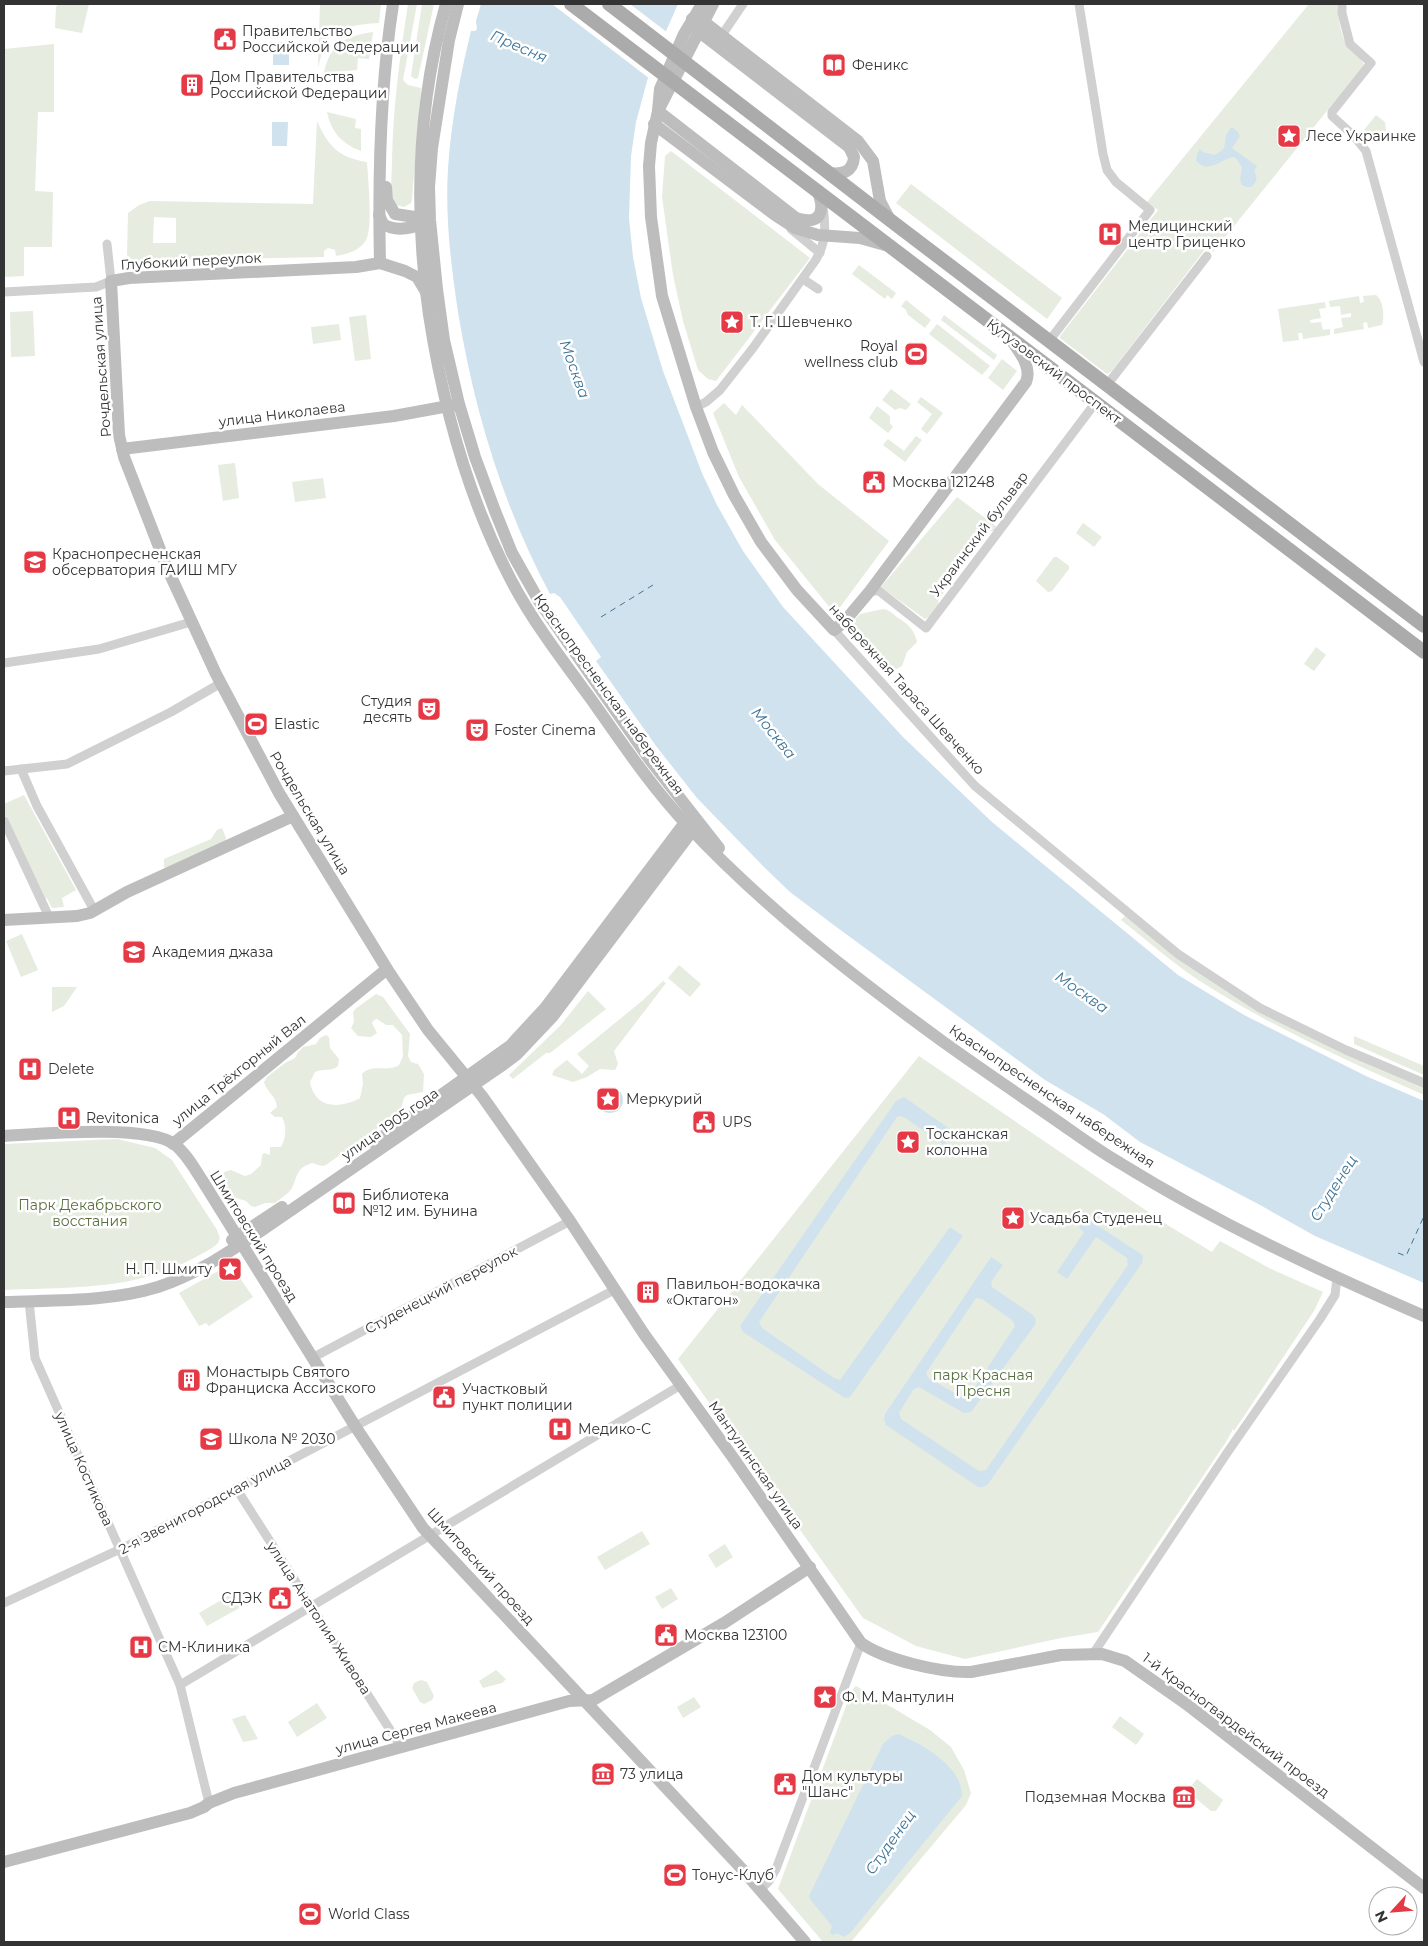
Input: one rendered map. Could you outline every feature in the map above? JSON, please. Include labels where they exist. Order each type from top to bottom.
[{"type":"main road","points":[[380,263],[379,215],[383,85],[394,4]]},
{"type":"main road","points":[[401,4],[390,85],[386,192],[389,205],[395,214],[423,221]]},
{"type":"main road","name":"Краснопресненская набережная","points":[[446,4],[427,92],[419,187],[423,221],[444,340],[452,405],[463,461],[483,517],[513,584],[571,672],[646,775],[692,822],[745,882],[831,958],[994,1078],[1118,1162],[1195,1207],[1337,1278],[1424,1316]]},
{"type":"main road","name":"Краснопресненская набережная","points":[[452,405],[436,361],[426,292],[423,221],[448,40],[458,4]]},
{"type":"main road","name":"Кутузовский проспект","points":[[571,4],[1424,652]]},
{"type":"main road","name":"Кутузовский проспект","points":[[609,4],[1424,626]]},
{"type":"main road","name":"набережная Тараса Шевченко","points":[[698,24],[702,4]]},
{"type":"main road","name":"набережная Тараса Шевченко","points":[[713,4],[698,24],[660,89],[649,166],[651,217],[662,296],[696,407],[730,486],[762,542],[797,590],[834,630]]},
{"type":"main road","points":[[698,24],[722,36],[858,141],[873,162],[880,200],[890,220]]},
{"type":"main road","points":[[698,24],[849,147],[854,157],[851,168],[842,173],[829,173]]},
{"type":"main road","points":[[658,111],[796,218],[802,220],[813,219],[821,212],[823,207],[817,190]]},
{"type":"main road","points":[[654,124],[795,228],[825,236],[860,238],[892,248]]},
{"type":"main road","points":[[389,205],[396,210],[407,209],[414,201],[419,187]]},
{"type":"main road","points":[[379,215],[383,224],[400,228]]},
{"type":"main road","points":[[380,263],[383,260],[387,238],[395,230],[423,221]]},
{"type":"main road","points":[[380,263],[412,273],[426,292]]},
{"type":"main road","name":"Глубокий переулок","points":[[111,281],[129,278],[356,267],[380,263]]},
{"type":"main road","name":"Рочдельская улица","points":[[111,281],[117,421],[122,449],[168,570],[191,622],[221,684],[293,816],[387,969],[428,1030],[470,1081]]},
{"type":"main road","points":[[834,630],[844,622],[870,591],[1026,382],[1028,370],[1009,336]]},
{"type":"main road","name":"улица Николаева","points":[[122,449],[394,416],[452,405]]},
{"type":"main road","points":[[4,920],[85,915],[159,877],[293,816]]},
{"type":"main road","name":"улица 1905 года","points":[[4,1302],[99,1298],[142,1291],[193,1272],[470,1081],[516,1055],[553,1016],[692,822]]},
{"type":"main road","name":"улица Трёхгорный Вал","points":[[4,1136],[116,1132],[151,1136],[173,1144],[387,969]]},
{"type":"main road","name":"Мантулинская улица","points":[[470,1081],[570,1221],[644,1334],[810,1567],[861,1642]]},
{"type":"main road","name":"Шмитовский проезд","points":[[173,1144],[189,1161],[355,1426],[429,1535],[586,1701],[760,1890],[805,1942]]},
{"type":"main road","name":"улица 1905 года","points":[[4,1294],[104,1289],[139,1284],[167,1275],[240,1240]]},
{"type":"main road","name":"улица Сергея Макеева","points":[[4,1862],[190,1813],[234,1793],[569,1701],[586,1701],[599,1697],[648,1669],[810,1567]]},
{"type":"main road","name":"1-й Красногвардейский проезд","points":[[861,1642],[882,1654],[946,1671],[959,1672],[971,1672],[1061,1655],[1093,1654],[1112,1656],[1125,1661],[1242,1746],[1424,1888]]},
{"type":"street","points":[[722,36],[743,4]]},
{"type":"street","points":[[1049,341],[1150,210],[1116,182],[1107,170],[1079,4]]},
{"type":"street","points":[[1342,4],[1348,40],[1353,48],[1371,63],[1332,112],[1332,116],[1353,135],[1366,151],[1424,362]]},
{"type":"street","points":[[696,407],[706,402],[720,390],[803,279],[820,253],[825,236],[823,207]]},
{"type":"street","points":[[775,215],[820,253]]},
{"type":"street","name":"Рочдельская улица","points":[[107,244],[111,281]]},
{"type":"street","points":[[1107,385],[1207,256]]},
{"type":"street","points":[[803,279],[818,289]]},
{"type":"street","name":"Глубокий переулок","points":[[4,292],[96,287],[111,281]]},
{"type":"street","name":"Украинский бульвар","points":[[870,591],[880,591],[926,628],[1096,402]]},
{"type":"street","points":[[4,663],[99,650],[191,622]]},
{"type":"street","name":"набережная Тараса Шевченко","points":[[834,630],[975,786],[1178,954],[1260,1008],[1346,1050],[1424,1083]]},
{"type":"street","points":[[4,771],[67,764],[171,712],[221,684]]},
{"type":"street","points":[[20,769],[37,806],[94,910]]},
{"type":"street","points":[[4,821],[49,917]]},
{"type":"street","name":"Студенецкий переулок","points":[[312,1358],[570,1221]]},
{"type":"street","points":[[1093,1654],[1226,1453],[1320,1319],[1335,1295],[1337,1278]]},
{"type":"street","name":"2-я Звенигородская улица","points":[[4,1603],[120,1550],[616,1289]]},
{"type":"street","name":"улица Костикова","points":[[29,1301],[35,1358],[180,1685],[209,1803]]},
{"type":"street","points":[[180,1685],[681,1385]]},
{"type":"street","name":"улица Анатолия Живова","points":[[236,1488],[401,1747]]},
{"type":"street","points":[[760,1890],[769,1881],[776,1869],[861,1642]]},
{"type":"green space","points":[[58,4],[89,4],[82,33],[55,28],[56,7]]},
{"type":"green space","points":[[320,4],[381,4],[379,23],[349,27],[329,38],[325,44],[318,68]]},
{"type":"green space","points":[[408,4],[417,4],[403,80],[408,85],[421,88],[412,199],[411,203],[404,207],[396,205],[392,194],[391,177],[395,101]]},
{"type":"green space","points":[[422,4],[434,4],[418,78],[415,79],[411,76]]},
{"type":"green space","points":[[1309,4],[1339,4],[1337,6],[1343,38],[1364,65],[1213,252],[1206,248],[1111,372],[1107,374],[1060,338],[1060,336],[1158,210],[1147,202]]},
{"type":"green space","points":[[373,32],[369,59],[358,58],[357,70],[324,73],[330,55],[340,43],[354,36]]},
{"type":"green space","points":[[54,44],[54,112],[38,112],[35,191],[53,192],[52,247],[24,247],[24,276],[4,277],[4,49]]},
{"type":"green space","points":[[327,112],[356,119],[355,128],[361,129],[361,151],[348,145],[338,136],[331,126]]},
{"type":"green space","points":[[1376,115],[1385,122],[1386,131],[1368,136],[1364,130]]},
{"type":"green space","points":[[317,121],[330,144],[342,154],[367,162],[370,203],[368,234],[366,240],[357,249],[336,256],[335,250],[328,248],[324,251],[324,257],[134,261],[127,255],[128,213],[139,205],[150,201],[313,204]],"holes":[[[154,217],[176,218],[176,243],[153,243]]]},
{"type":"green space","points":[[671,151],[810,258],[716,381],[708,379],[698,370],[683,321],[673,275],[662,197],[665,156]]},
{"type":"green space","points":[[911,184],[1062,298],[1047,319],[896,203]]},
{"type":"green space","points":[[859,265],[896,293],[892,299],[887,295],[885,299],[852,274]]},
{"type":"green space","points":[[1376,295],[1383,308],[1382,325],[1368,328],[1367,322],[1363,323],[1364,329],[1334,334],[1334,329],[1343,327],[1341,318],[1351,317],[1351,313],[1341,315],[1340,306],[1330,307],[1329,301],[1359,296],[1360,303],[1364,302],[1363,296]]},
{"type":"green space","points":[[906,300],[931,320],[925,328],[908,315],[901,306]]},
{"type":"green space","points":[[1325,302],[1326,308],[1319,309],[1321,318],[1310,320],[1311,323],[1321,322],[1323,330],[1330,329],[1330,335],[1303,339],[1302,333],[1298,333],[1299,340],[1283,342],[1278,309]]},
{"type":"green space","points":[[33,311],[35,356],[11,357],[10,312]]},
{"type":"green space","points":[[366,315],[371,359],[355,361],[349,317]]},
{"type":"green space","points":[[944,315],[997,355],[994,360],[941,320]]},
{"type":"green space","points":[[339,324],[341,340],[313,344],[311,327]]},
{"type":"green space","points":[[937,324],[990,366],[982,375],[929,334]]},
{"type":"green space","points":[[1002,359],[1017,371],[1003,390],[988,378]]},
{"type":"green space","points":[[891,389],[911,404],[906,410],[900,408],[895,410],[882,400]]},
{"type":"green space","points":[[921,397],[943,413],[927,434],[921,429],[932,414],[917,402]]},
{"type":"green space","points":[[724,403],[736,415],[742,405],[818,484],[889,541],[835,614],[775,540],[739,477],[713,413]]},
{"type":"green space","points":[[877,406],[890,416],[890,423],[893,427],[888,433],[869,418]]},
{"type":"green space","points":[[916,436],[922,440],[905,462],[883,445],[888,439],[904,451]]},
{"type":"green space","points":[[235,463],[239,498],[223,501],[218,465]]},
{"type":"green space","points":[[323,478],[326,498],[295,502],[292,482]]},
{"type":"green space","points":[[957,497],[997,527],[994,531],[989,531],[938,600],[939,605],[932,615],[925,619],[881,587]]},
{"type":"green space","points":[[1083,523],[1102,537],[1094,547],[1076,533]]},
{"type":"green space","points":[[1054,557],[1057,557],[1069,566],[1069,569],[1052,591],[1048,592],[1036,581]]},
{"type":"green space","points":[[883,609],[909,626],[917,642],[907,652],[902,666],[891,672],[886,670],[855,635],[853,622],[860,614]]},
{"type":"green space","points":[[1316,647],[1326,655],[1314,671],[1304,664]]},
{"type":"green space","points":[[24,795],[76,890],[62,898],[64,907],[52,908],[47,898],[45,899],[4,813],[4,804]]},
{"type":"green space","points":[[222,828],[226,838],[225,842],[166,868],[164,867],[164,859],[211,839],[217,830]]},
{"type":"green space","points":[[1125,916],[1178,957],[1259,1010],[1424,1086],[1424,1095],[1313,1044],[1232,1001],[1195,978],[1163,954],[1121,920]]},
{"type":"green space","points":[[22,934],[38,970],[21,977],[6,941]]},
{"type":"green space","points":[[679,965],[701,984],[690,997],[668,978]]},
{"type":"green space","points":[[663,981],[666,983],[614,1051],[618,1064],[615,1070],[600,1069],[587,1077],[573,1082],[552,1075],[554,1070],[567,1060],[582,1074],[589,1066],[577,1054],[642,1001]]},
{"type":"green space","points":[[52,987],[77,987],[64,1006],[52,1012]]},
{"type":"green space","points":[[588,991],[606,1009],[513,1079],[509,1075],[560,1026]]},
{"type":"green space","points":[[376,994],[383,997],[410,1034],[408,1056],[411,1062],[418,1064],[424,1074],[423,1092],[407,1095],[404,1098],[400,1112],[326,1165],[322,1166],[312,1163],[303,1167],[290,1191],[275,1203],[265,1203],[255,1207],[246,1201],[233,1197],[224,1182],[224,1172],[231,1170],[245,1176],[251,1174],[261,1165],[264,1153],[270,1155],[270,1147],[281,1147],[283,1144],[284,1120],[282,1117],[275,1117],[270,1113],[277,1107],[264,1082],[267,1077],[285,1063],[295,1058],[303,1047],[316,1044],[320,1038],[326,1035],[329,1037],[330,1048],[339,1059],[338,1066],[333,1069],[315,1072],[310,1082],[317,1097],[329,1104],[344,1104],[360,1098],[363,1084],[362,1074],[366,1071],[399,1065],[403,1056],[402,1035],[393,1025],[386,1025],[377,1019],[374,1020],[372,1023],[377,1033],[371,1037],[358,1036],[351,1028],[354,1022],[353,1012],[355,1009]]},
{"type":"green space","points":[[1354,1036],[1424,1066],[1424,1075],[1354,1044]]},
{"type":"green space","name":"парк Красная Пресня","points":[[919,1056],[1169,1226],[1212,1252],[1220,1241],[1271,1269],[1323,1292],[1314,1311],[1098,1632],[965,1659],[916,1646],[863,1618],[678,1359]]},
{"type":"green space","name":"Парк Декабрьского восстания","points":[[117,1139],[155,1148],[172,1160],[217,1230],[220,1238],[218,1243],[192,1259],[147,1277],[100,1285],[4,1290],[4,1144]]},
{"type":"green space","points":[[229,1265],[253,1297],[209,1326],[206,1323],[199,1326],[179,1293]]},
{"type":"green space","points":[[642,1531],[650,1544],[605,1570],[597,1557]]},
{"type":"green space","points":[[725,1544],[733,1557],[716,1568],[708,1555]]},
{"type":"green space","points":[[671,1588],[678,1599],[662,1609],[655,1597]]},
{"type":"green space","points":[[235,1592],[243,1606],[207,1626],[199,1613]]},
{"type":"green space","points":[[496,1670],[506,1679],[502,1683],[483,1688],[479,1681]]},
{"type":"green space","points":[[421,1680],[427,1682],[434,1696],[432,1700],[424,1704],[420,1702],[412,1688],[414,1683]]},
{"type":"green space","points":[[856,1686],[930,1730],[951,1747],[964,1770],[971,1793],[966,1805],[851,1942],[823,1942],[778,1889],[852,1690]]},
{"type":"green space","points":[[694,1697],[701,1707],[683,1718],[677,1707]]},
{"type":"green space","points":[[317,1703],[327,1718],[297,1737],[288,1722]]},
{"type":"green space","points":[[245,1715],[258,1739],[243,1742],[232,1719]]},
{"type":"green space","points":[[1120,1716],[1144,1734],[1136,1745],[1112,1727]]},
{"type":"green space","points":[[1197,1779],[1223,1800],[1216,1811],[1211,1811],[1187,1791]]},
{"type":"water","points":[[481,4],[678,4],[652,63],[636,122],[631,156],[629,218],[633,257],[641,298],[663,371],[702,473],[717,505],[743,551],[783,607],[903,737],[992,822],[1178,975],[1244,1015],[1368,1077],[1424,1101],[1424,1283],[1315,1236],[1140,1142],[1103,1114],[1045,1080],[790,892],[697,798],[656,746],[596,661],[601,657],[560,597],[554,593],[550,594],[533,561],[504,492],[492,457],[473,385],[453,277],[449,241],[447,187],[451,134],[463,65],[471,31],[477,29],[476,21]]},
{"type":"water","points":[[273,42],[289,42],[289,65],[273,65]]},
{"type":"water","points":[[272,122],[288,122],[287,146],[272,146]]},
{"type":"water","points":[[1232,127],[1240,136],[1232,148],[1257,166],[1254,171],[1256,175],[1255,183],[1251,187],[1243,186],[1241,183],[1242,167],[1235,157],[1211,166],[1201,165],[1196,161],[1200,149],[1203,152],[1214,155],[1222,150],[1225,146],[1227,133]]},
{"type":"water","points":[[610,1087],[619,1091],[623,1100],[619,1109],[610,1113],[601,1109],[597,1100],[601,1091]]},
{"type":"water","points":[[904,1097],[954,1132],[944,1145],[904,1117],[897,1117],[759,1322],[762,1328],[834,1378],[840,1380],[950,1227],[963,1236],[850,1397],[845,1398],[743,1332],[740,1326],[896,1101]]},
{"type":"water","points":[[1086,1218],[1141,1254],[1143,1256],[1142,1263],[988,1484],[978,1487],[886,1425],[885,1414],[991,1257],[1003,1265],[991,1282],[992,1287],[1033,1315],[1036,1320],[1035,1325],[971,1412],[964,1413],[919,1387],[913,1390],[899,1413],[901,1419],[979,1471],[986,1470],[1128,1265],[1127,1258],[1096,1237],[1067,1279],[1057,1272],[1084,1232],[1079,1228]],"holes":[[[976,1298],[982,1299],[1012,1320],[1015,1326],[969,1396],[965,1399],[928,1378],[926,1373]]]},
{"type":"water","name":"Студенец","points":[[898,1734],[929,1750],[948,1766],[960,1785],[962,1796],[851,1932],[844,1937],[837,1933],[833,1935],[830,1933],[832,1926],[809,1896],[883,1744],[892,1736]]},
{"type":"pier","points":[[552,4],[630,4],[668,33],[650,79]]},
{"type":"ferry route","points":[[601,617],[653,585]]},
{"type":"ferry route","points":[[1398,1253],[1406,1256],[1424,1216]]},
{"type":"place","name":"Правительство Российской Федерации","points":[[225,39]]},
{"type":"place","name":"Феникс","points":[[834,65]]},
{"type":"place","name":"Дом Правительства Российской Федерации","points":[[192,85]]},
{"type":"place","name":"Лесе Украинке","points":[[1289,136]]},
{"type":"place","name":"Медицинский центр Гриценко","points":[[1110,234]]},
{"type":"place","name":"Т. Г. Шевченко","points":[[732,322]]},
{"type":"place","name":"Royal wellness club","points":[[916,354]]},
{"type":"place","name":"Москва 121248","points":[[874,482]]},
{"type":"place","name":"Краснопресненская обсерватория ГАИШ МГУ","points":[[35,562]]},
{"type":"place","name":"Студия десять","points":[[429,709]]},
{"type":"place","name":"Elastic","points":[[256,724]]},
{"type":"place","name":"Foster Cinema","points":[[477,730]]},
{"type":"place","name":"Академия джаза","points":[[134,952]]},
{"type":"place","name":"Delete","points":[[30,1069]]},
{"type":"place","name":"Меркурий","points":[[608,1099]]},
{"type":"place","name":"Revitonica","points":[[69,1118]]},
{"type":"place","name":"UPS","points":[[704,1122]]},
{"type":"place","name":"Тосканская колонна","points":[[908,1142]]},
{"type":"place","name":"Библиотека №12 им. Бунина","points":[[344,1203]]},
{"type":"place","name":"Усадьба Студенец","points":[[1013,1218]]},
{"type":"place","name":"Н. П. Шмиту","points":[[230,1269]]},
{"type":"place","name":"Павильон-водокачка «Октагон»","points":[[648,1292]]},
{"type":"place","name":"Монастырь Святого Франциска Ассизского","points":[[189,1380]]},
{"type":"place","name":"Участковый пункт полиции","points":[[444,1397]]},
{"type":"place","name":"Медико-С","points":[[560,1429]]},
{"type":"place","name":"Школа № 2030","points":[[211,1439]]},
{"type":"place","name":"СДЭК","points":[[280,1598]]},
{"type":"place","name":"Москва 123100","points":[[666,1635]]},
{"type":"place","name":"СМ-Клиника","points":[[141,1647]]},
{"type":"place","name":"Ф. М. Мантулин","points":[[825,1697]]},
{"type":"place","name":"73 улица","points":[[603,1774]]},
{"type":"place","name":"Дом культуры \"Шанс\"","points":[[785,1784]]},
{"type":"place","name":"Подземная Москва","points":[[1184,1797]]},
{"type":"place","name":"Тонус-Клуб","points":[[675,1875]]},
{"type":"place","name":"World Class","points":[[310,1914]]},
{"type":"water label","name":"Пресня","points":[[519,46]]},
{"type":"water label","name":"Москва","points":[[575,369]]},
{"type":"water label","name":"Москва","points":[[774,733]]},
{"type":"water label","name":"Москва","points":[[1082,992]]}]
